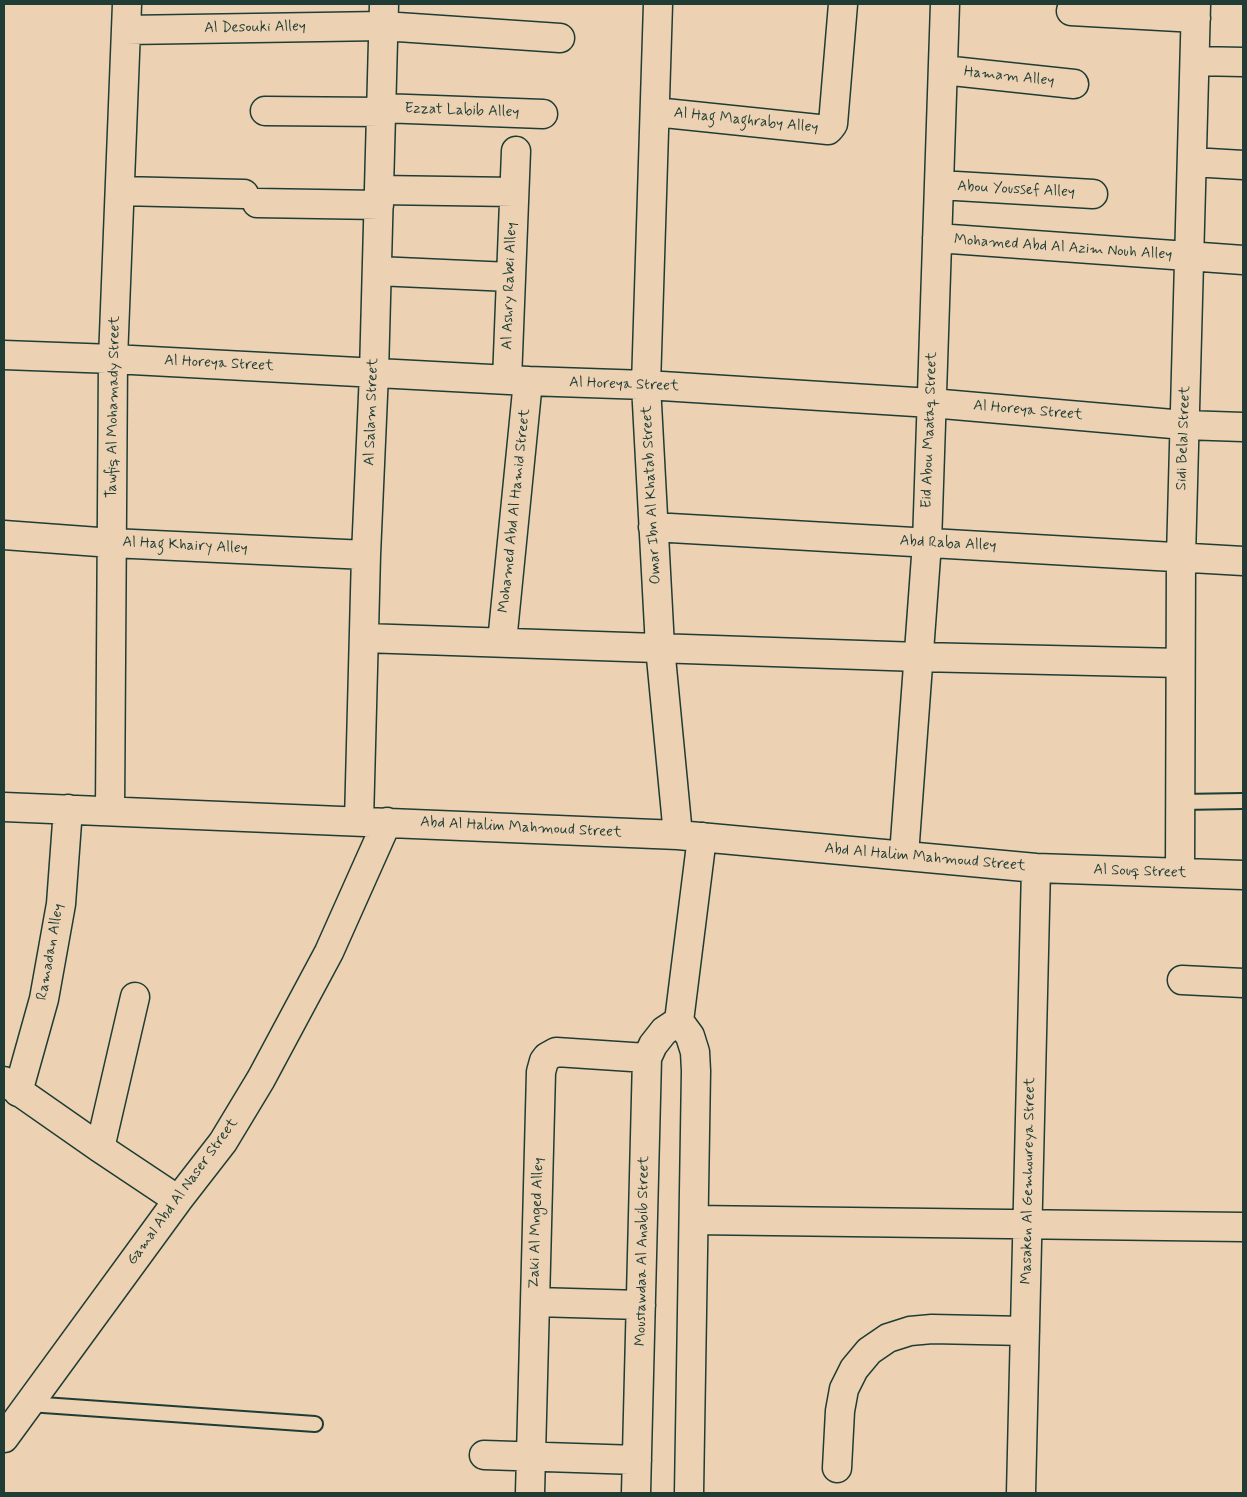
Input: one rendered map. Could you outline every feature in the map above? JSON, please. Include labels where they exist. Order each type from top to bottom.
[{"type":"street","name":"Tawfiq Al Mohamady Street","points":[[110,810],[114,358],[127,4]]},
{"type":"street","name":"Omar Ibn Al Khatab Street","points":[[658,4],[646,385],[660,647],[690,836]]},
{"type":"street","name":"Al Hag Maghraby Alley","points":[[655,112],[828,130],[833,124],[844,4]]},
{"type":"street","name":"Eid Abou Maataq Street","points":[[904,855],[927,543],[945,4]]},
{"type":"street","points":[[1071,12],[1196,11]]},
{"type":"street","name":"Sidi Belal Street","points":[[1180,873],[1181,557],[1196,11]]},
{"type":"street","name":"Al Desouki Alley","points":[[126,30],[384,15],[560,38]]},
{"type":"street","name":"Al Salam Street","points":[[359,821],[384,15]]},
{"type":"street","points":[[1195,61],[1243,62]]},
{"type":"street","name":"Hamam Alley","points":[[943,70],[1074,84]]},
{"type":"street","name":"Ezzat Labib Alley","points":[[265,111],[381,110],[543,114]]},
{"type":"street","name":"Al Ashry Rabei Alley","points":[[516,151],[510,277],[517,380]]},
{"type":"street","points":[[1192,162],[1243,165]]},
{"type":"street","name":"Abou Youssef Alley","points":[[939,186],[1093,194]]},
{"type":"street","points":[[120,191],[250,198],[379,197],[514,192]]},
{"type":"street","name":"Mohamed Abd Al Azim Nouh Alley","points":[[937,238],[1243,260]]},
{"type":"street","points":[[376,271],[510,277]]},
{"type":"street","name":"Al Horeya Street","points":[[4,355],[114,358],[374,373],[646,385],[931,403],[1184,424],[1243,427]]},
{"type":"street","name":"Mohamed Abd Al Hamid Street","points":[[502,642],[517,380]]},
{"type":"street","name":"Abd Raba Alley","points":[[653,527],[1243,561]]},
{"type":"street","name":"Al Hag Khairy Alley","points":[[4,535],[112,543],[366,555]]},
{"type":"street","points":[[364,638],[919,657],[1180,663]]},
{"type":"street","name":"Abd Al Halim Mahmoud Street","points":[[4,807],[690,836],[1036,868]]},
{"type":"street","name":"Ramadan Alley","points":[[11,1086],[44,999],[61,904],[68,809]]},
{"type":"street","name":"Gamal Abd Al Naser Street","points":[[4,1438],[178,1200],[223,1142],[261,1079],[329,952],[387,822]]},
{"type":"street","points":[[689,1493],[695,1052],[690,1036],[679,1021],[690,836]]},
{"type":"street","name":"Al Souq Street","points":[[1036,868],[1243,875]]},
{"type":"street","name":"Masaken Al Gemhoureya Street","points":[[1021,1493],[1036,868]]},
{"type":"street","points":[[1182,980],[1243,983]]},
{"type":"street","points":[[100,1148],[135,997]]},
{"type":"street","name":"Moustawdaa Al Anabib Street","points":[[636,1493],[647,1058],[653,1045],[664,1031],[679,1021]]},
{"type":"street","name":"Zaki Al Mnged Alley","points":[[530,1493],[541,1082],[544,1061],[556,1052],[647,1058]]},
{"type":"street","points":[[11,1086],[178,1200]]},
{"type":"street","points":[[694,1220],[1243,1226]]},
{"type":"street","points":[[535,1302],[641,1305]]},
{"type":"street","points":[[837,1468],[840,1411],[844,1389],[854,1368],[869,1351],[888,1338],[910,1331],[932,1329],[1025,1331]]},
{"type":"street","points":[[484,1455],[637,1460]]},
{"type":"lane","points":[[1180,802],[1243,801]]},
{"type":"lane","points":[[29,1404],[315,1424]]}]
